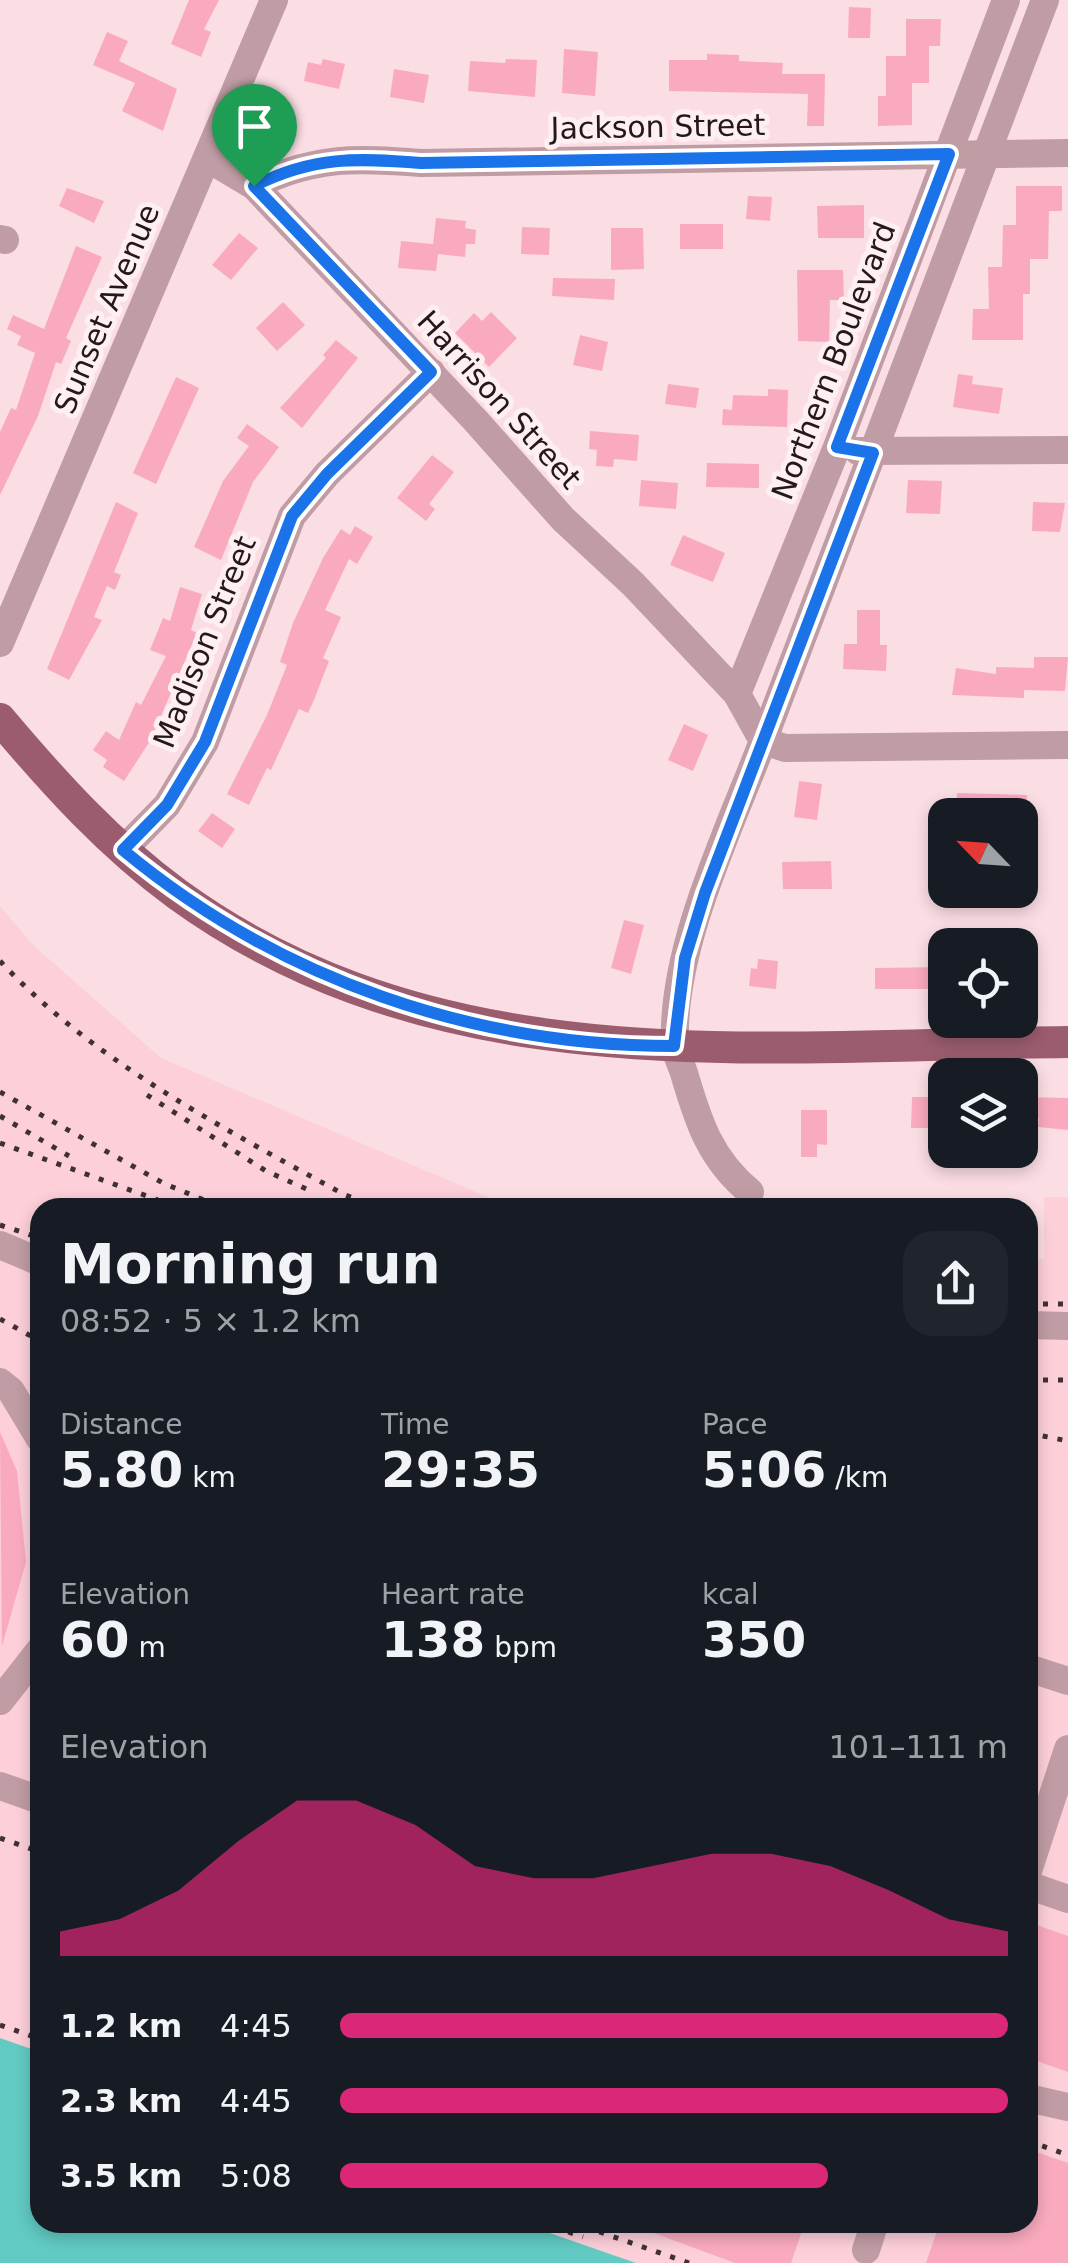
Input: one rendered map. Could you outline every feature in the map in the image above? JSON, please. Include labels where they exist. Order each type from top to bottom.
[{"type":"main road","points":[[0,720],[54,782],[123,850],[180,896],[234,930],[360,990],[518,1033],[607,1044],[1068,1042]]},
{"type":"street","name":"Sunset Avenue","points":[[0,643],[274,0]]},
{"type":"street","name":"Northern Boulevard","points":[[737,694],[837,447],[1006,0]]},
{"type":"street","points":[[750,1192],[724,1167],[702,1133],[674,1046],[685,958],[763,741],[1045,0]]},
{"type":"street","name":"Jackson Street","points":[[254,186],[298,166],[349,159],[421,163],[1068,153]]},
{"type":"street","name":"Harrison Street","points":[[207,158],[254,186],[431,372],[563,519],[633,584],[737,694]]},
{"type":"street","name":"Madison Street","points":[[123,850],[167,805],[205,742],[292,516],[327,474],[431,372]]},
{"type":"street","points":[[837,447],[873,453],[1068,450]]},
{"type":"street","points":[[737,694],[763,741],[785,748],[1068,744]]},
{"type":"street","points":[[0,1245],[30,1258]]},
{"type":"street","points":[[1038,1325],[1068,1326]]},
{"type":"street","points":[[0,1382],[11,1391],[30,1423]]},
{"type":"street","points":[[0,1702],[30,1663]]},
{"type":"street","points":[[1038,1671],[1068,1681]]},
{"type":"street","points":[[1038,1840],[1068,1749]]},
{"type":"street","points":[[0,1786],[30,1796]]},
{"type":"street","points":[[1038,1888],[1068,1898]]},
{"type":"street","points":[[1038,2100],[1068,2107]]},
{"type":"street","points":[[866,2250],[871,2233]]},
{"type":"shaded area","points":[[0,906],[32,944],[161,1058],[490,1198],[30,1198],[30,2048],[0,2038]]},
{"type":"shaded area","points":[[1044,1197],[1068,1197],[1068,2263],[636,2263],[550,2233],[1038,2233],[1038,1259],[1044,1259]]},
{"type":"water","points":[[0,2038],[30,2048],[30,2233],[550,2233],[636,2263],[0,2263]]},
{"type":"building","points":[[189,0],[219,0],[204,29],[211,32],[201,57],[171,44]]},
{"type":"building","points":[[849,7],[871,8],[870,38],[848,38]]},
{"type":"building","points":[[906,19],[941,19],[940,46],[929,46],[929,83],[912,83],[912,125],[878,126],[878,96],[886,96],[886,56],[906,56]]},
{"type":"building","points":[[107,32],[128,41],[119,61],[177,89],[163,131],[122,111],[135,83],[93,65]]},
{"type":"building","points":[[564,49],[598,52],[595,96],[562,93]]},
{"type":"building","points":[[707,54],[739,55],[739,61],[783,63],[782,74],[825,74],[824,126],[807,126],[808,94],[669,91],[669,60],[707,60]]},
{"type":"building","points":[[323,59],[345,64],[339,89],[304,81],[308,62],[321,65]]},
{"type":"building","points":[[506,59],[537,60],[535,97],[468,91],[470,61],[505,63]]},
{"type":"building","points":[[394,69],[429,75],[424,103],[390,97]]},
{"type":"building","points":[[1016,186],[1062,186],[1062,211],[1049,211],[1048,259],[1030,259],[1030,294],[1023,294],[1023,340],[972,340],[973,309],[989,309],[988,267],[1002,267],[1003,225],[1016,225]]},
{"type":"building","points":[[67,188],[104,201],[94,223],[59,206]]},
{"type":"building","points":[[748,196],[772,197],[770,221],[746,219]]},
{"type":"building","points":[[864,205],[864,238],[818,238],[817,206]]},
{"type":"building","points":[[436,218],[466,221],[465,228],[476,230],[475,244],[466,244],[465,257],[438,254],[436,271],[398,268],[401,241],[433,244]]},
{"type":"building","points":[[680,224],[723,224],[723,249],[680,249]]},
{"type":"building","points":[[522,227],[550,228],[549,255],[521,254]]},
{"type":"building","points":[[611,228],[643,228],[644,269],[611,270]]},
{"type":"building","points":[[239,233],[258,248],[231,280],[212,265]]},
{"type":"building","points":[[76,246],[102,257],[66,338],[71,341],[61,364],[56,362],[38,416],[0,495],[0,432],[11,408],[16,410],[35,353],[17,345],[21,336],[7,329],[13,315],[44,329]]},
{"type":"building","points":[[797,270],[843,270],[844,300],[830,300],[829,342],[798,341]]},
{"type":"building","points":[[553,278],[615,279],[614,300],[552,296]]},
{"type":"building","points":[[283,302],[305,325],[277,351],[256,328]]},
{"type":"building","points":[[491,312],[517,338],[489,367],[455,333],[474,313],[482,321]]},
{"type":"building","points":[[580,335],[608,342],[602,371],[573,365]]},
{"type":"building","points":[[336,340],[358,358],[302,428],[280,408],[326,358],[323,355]]},
{"type":"building","points":[[958,374],[973,376],[972,384],[1003,388],[999,414],[953,407]]},
{"type":"building","points":[[176,377],[199,388],[156,484],[133,473]]},
{"type":"building","points":[[668,384],[699,388],[696,408],[665,404]]},
{"type":"building","points":[[768,389],[788,390],[787,427],[722,425],[723,409],[732,410],[733,395],[768,396]]},
{"type":"building","points":[[247,424],[279,447],[253,482],[221,560],[194,547],[223,481],[249,446],[237,438]]},
{"type":"building","points":[[590,431],[639,435],[637,461],[614,459],[613,467],[596,466],[597,450],[589,449]]},
{"type":"building","points":[[432,455],[454,472],[429,504],[435,509],[426,521],[397,498]]},
{"type":"building","points":[[707,463],[759,464],[759,488],[706,487]]},
{"type":"building","points":[[641,480],[678,483],[676,509],[639,506]]},
{"type":"building","points":[[908,480],[942,481],[940,514],[906,513]]},
{"type":"building","points":[[116,502],[138,513],[114,572],[121,575],[115,590],[107,586],[94,617],[102,620],[69,680],[47,669]]},
{"type":"building","points":[[1033,502],[1065,503],[1060,532],[1032,531]]},
{"type":"building","points":[[355,526],[373,537],[357,564],[349,559],[325,610],[341,617],[323,658],[329,661],[308,713],[299,709],[271,770],[267,768],[249,805],[227,794],[267,715],[287,665],[280,662],[293,623],[323,558],[341,529],[350,535]]},
{"type":"building","points":[[683,535],[725,553],[713,582],[670,565]]},
{"type":"building","points":[[180,587],[202,594],[191,630],[197,633],[150,741],[124,781],[103,767],[107,760],[93,750],[106,731],[119,740],[136,702],[141,705],[166,656],[150,650],[163,618],[170,621]]},
{"type":"building","points":[[857,610],[880,610],[880,645],[887,645],[886,671],[843,669],[844,644],[857,644]]},
{"type":"building","points":[[1034,657],[1068,657],[1065,691],[1024,690],[1024,698],[952,695],[956,668],[996,674],[996,667],[1034,668]]},
{"type":"building","points":[[684,724],[708,735],[693,771],[668,760]]},
{"type":"building","points":[[799,781],[822,784],[817,820],[794,817]]},
{"type":"building","points":[[957,793],[1027,795],[1027,798],[957,798]]},
{"type":"building","points":[[212,813],[235,829],[222,848],[198,831]]},
{"type":"building","points":[[831,861],[832,889],[783,889],[782,862]]},
{"type":"building","points":[[624,920],[644,925],[631,974],[611,968]]},
{"type":"building","points":[[758,959],[778,961],[776,989],[749,986],[751,968],[757,969]]},
{"type":"building","points":[[928,967],[928,989],[875,989],[875,968]]},
{"type":"building","points":[[912,1097],[928,1097],[928,1128],[911,1128]]},
{"type":"building","points":[[1038,1097],[1068,1098],[1068,1130],[1038,1127]]},
{"type":"building","points":[[801,1110],[827,1110],[827,1145],[817,1144],[817,1157],[801,1157]]},
{"type":"building","points":[[0,1432],[17,1471],[26,1562],[2,1646]]},
{"type":"building","points":[[1038,1926],[1068,1936],[1068,2072],[1038,2062]]},
{"type":"building","points":[[1038,2152],[1068,2163],[1068,2263],[926,2263],[936,2233],[1038,2233]]},
{"type":"building","points":[[654,2233],[801,2233],[791,2263],[735,2263]]},
{"type":"railway","points":[[0,961],[77,1031],[119,1062],[254,1145],[353,1198]]},
{"type":"railway","points":[[0,1092],[163,1183],[199,1198]]},
{"type":"railway","points":[[147,1095],[266,1171],[311,1191]]},
{"type":"railway","points":[[0,1116],[69,1156]]},
{"type":"railway","points":[[0,1143],[152,1198]]},
{"type":"railway","points":[[0,1225],[30,1235]]},
{"type":"railway","points":[[1038,1304],[1068,1304]]},
{"type":"railway","points":[[0,1319],[30,1336]]},
{"type":"railway","points":[[1038,1380],[1068,1380]]},
{"type":"railway","points":[[1038,1435],[1068,1441]]},
{"type":"railway","points":[[0,1838],[30,1848]]},
{"type":"railway","points":[[0,2025],[30,2036]]},
{"type":"railway","points":[[1038,2144],[1068,2155]]},
{"type":"railway","points":[[572,2233],[583,2237]]},
{"type":"railway","points":[[603,2233],[689,2263]]},
{"type":"route","points":[[949,154],[837,447],[873,453],[705,893],[685,958],[674,1046],[607,1044],[518,1033],[443,1016],[360,990],[234,930],[180,896],[123,850],[167,805],[205,742],[292,516],[327,474],[431,372],[254,186],[298,166],[349,159],[421,163],[949,154]]}]
